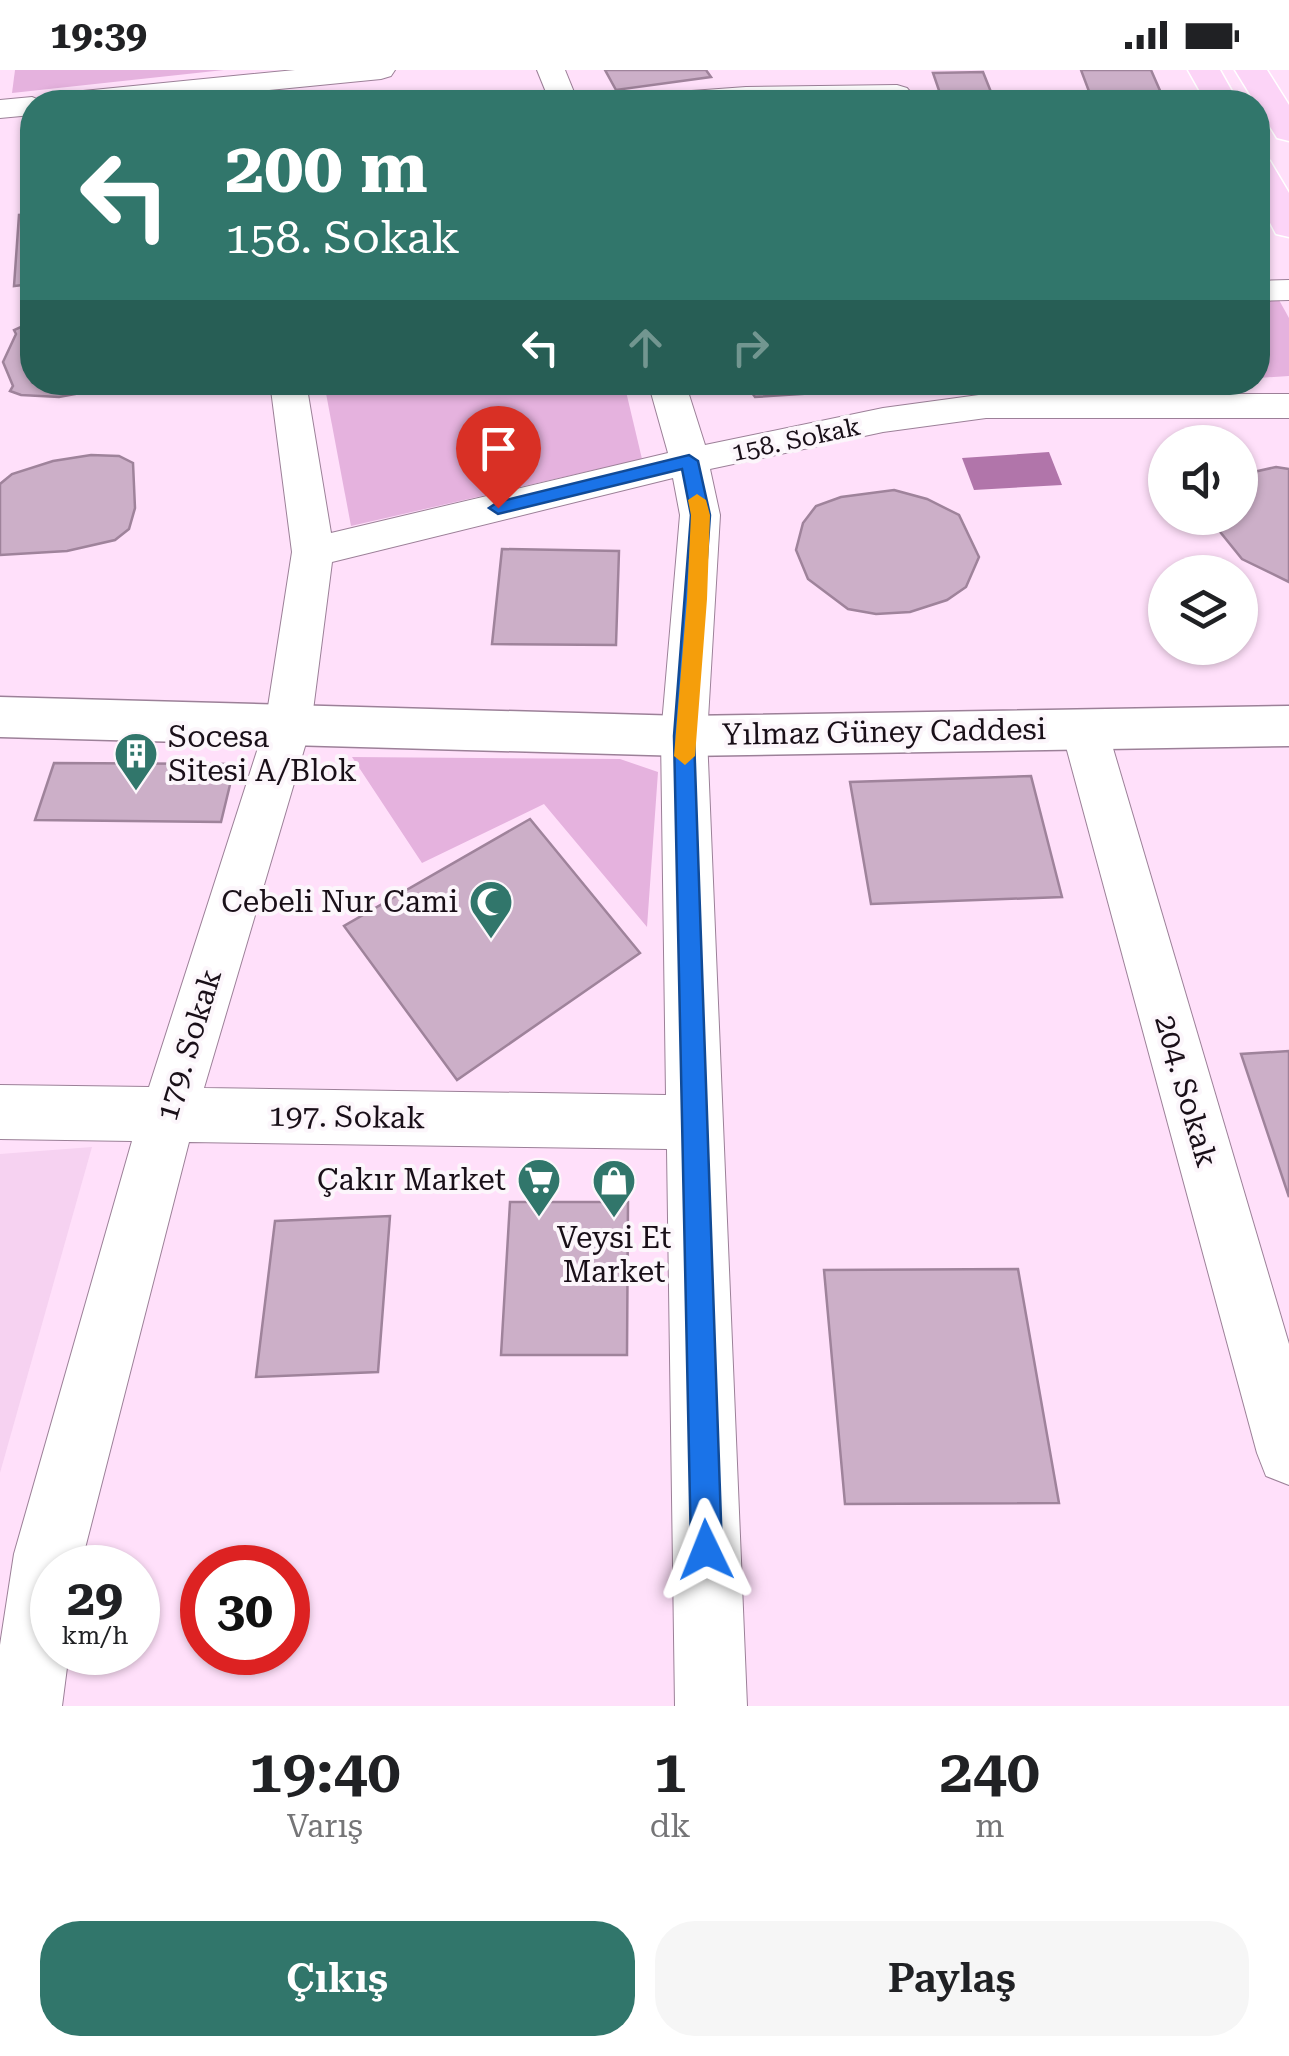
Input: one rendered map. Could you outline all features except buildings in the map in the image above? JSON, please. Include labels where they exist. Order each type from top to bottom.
[{"type":"main road","points":[[1270,100],[1289,130]]},
{"type":"main road","points":[[1270,190],[1289,226]]},
{"type":"street","points":[[264,90],[381,70]]},
{"type":"street","name":"179. Sokak","points":[[26,1706],[48,1554],[168,1114],[288,726],[313,552],[290,395]]},
{"type":"street","points":[[670,395],[700,515],[684,736],[711,1706]]},
{"type":"street","name":"158. Sokak","points":[[313,552],[979,395]]},
{"type":"street","name":"158. Sokak","points":[[1008,395],[1289,406]]},
{"type":"street","name":"Yılmaz Güney Caddesi","points":[[0,717],[684,736],[1289,726]]},
{"type":"street","name":"204. Sokak","points":[[1084,728],[1289,1453]]},
{"type":"street","name":"197. Sokak","points":[[0,1112],[694,1122]]},
{"type":"shaded area","points":[[15,70],[224,70],[20,90],[12,93]]},
{"type":"shaded area","points":[[1270,300],[1279,300],[1289,318],[1289,376],[1270,377]]},
{"type":"shaded area","points":[[326,395],[627,395],[642,459],[351,526]]},
{"type":"shaded area","points":[[1049,452],[1062,485],[974,490],[962,458]]},
{"type":"shaded area","points":[[352,757],[620,759],[658,772],[647,927],[544,804],[422,863]]},
{"type":"shaded area","points":[[92,1147],[0,1473],[0,1154]]},
{"type":"slow traffic","points":[[685,756],[697,599],[697,500]]},
{"type":"place","name":"Socesa Sitesi A/Blok","points":[[136,792]]},
{"type":"place","name":"Cebeli Nur Cami","points":[[491,940]]},
{"type":"place","name":"Çakır Market","points":[[539,1218]]},
{"type":"place","name":"Veysi Et Market","points":[[614,1219]]},
{"type":"route","points":[[498,508],[689,461],[700,515],[697,599],[684,736],[706,1550]]}]
